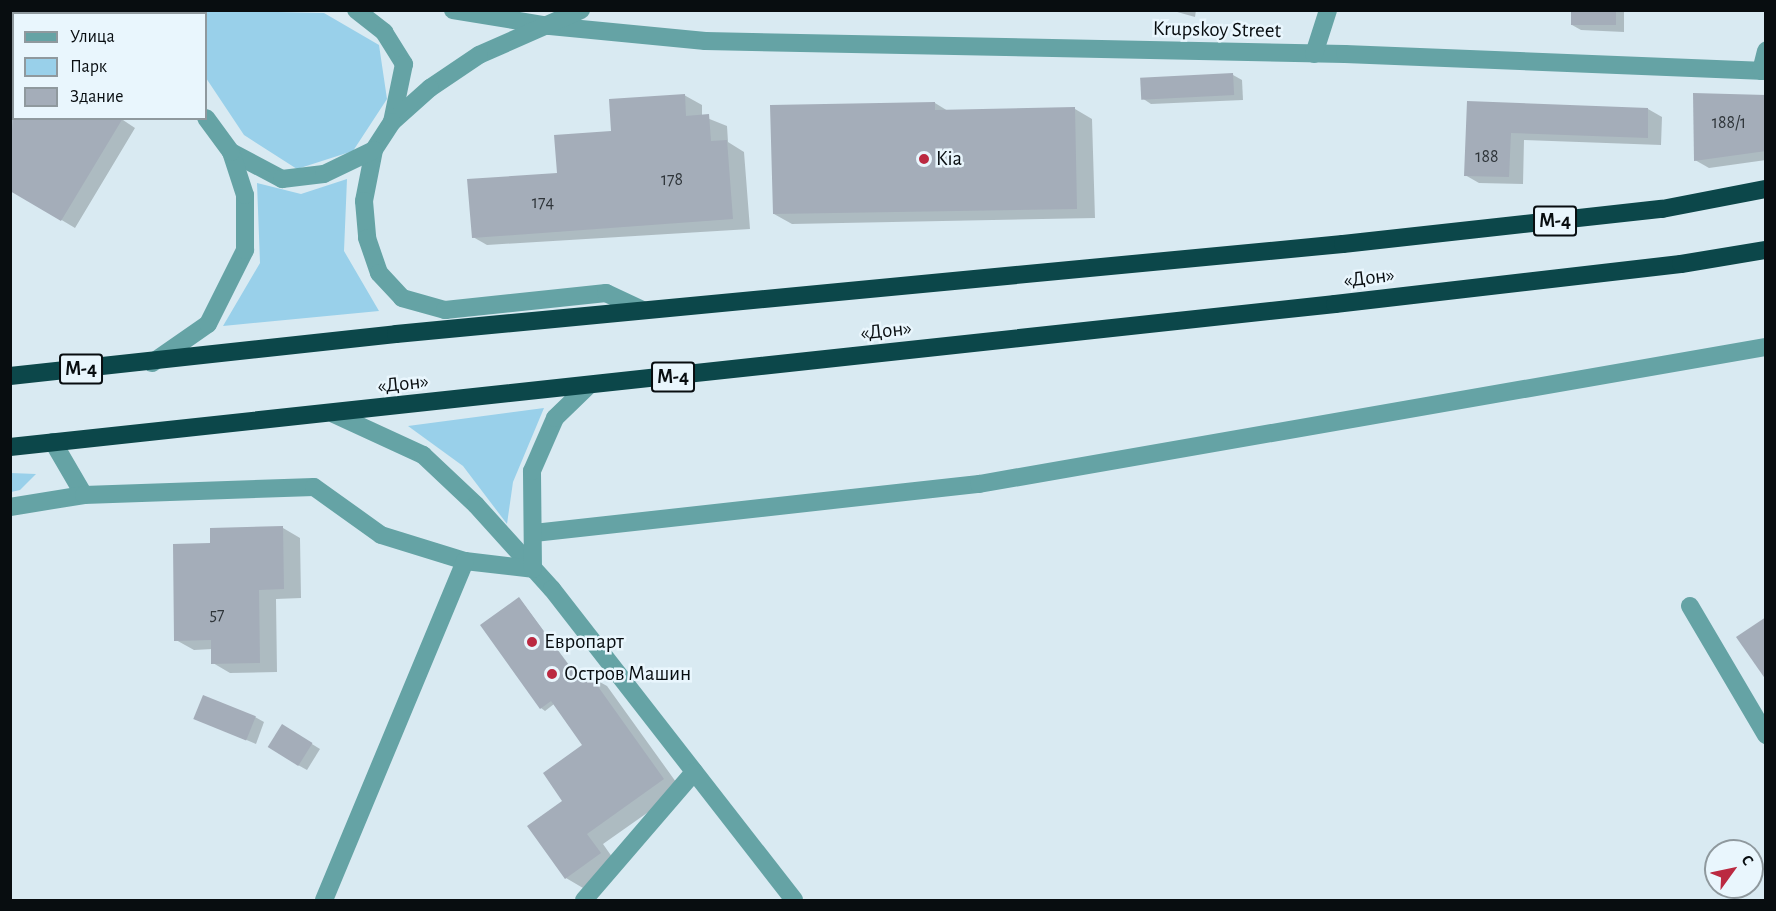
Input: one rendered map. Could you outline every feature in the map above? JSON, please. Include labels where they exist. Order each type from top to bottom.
[{"type":"highway","name":"«Дон»","points":[[10,376],[152,363],[642,310],[1367,242],[1662,209],[1766,189]]},
{"type":"highway","name":"«Дон»","points":[[10,447],[334,414],[1335,304],[1682,264],[1766,250]]},
{"type":"street","points":[[356,10],[384,32],[404,64],[392,122]]},
{"type":"street","name":"Krupskoy Street","points":[[453,10],[550,26],[705,41],[1314,54],[1763,71]]},
{"type":"street","points":[[581,10],[550,26],[479,55],[430,88],[392,122],[374,150],[364,201],[367,238],[378,273],[402,298],[445,310],[606,292],[642,310]]},
{"type":"street","points":[[1314,54],[1328,10]]},
{"type":"street","points":[[1763,71],[1766,51]]},
{"type":"street","points":[[152,363],[208,324],[244,250],[245,195],[231,152],[207,119]]},
{"type":"street","points":[[231,152],[282,179],[324,174],[374,150]]},
{"type":"street","points":[[534,533],[979,484],[1766,347]]},
{"type":"street","points":[[533,569],[532,471],[555,418],[588,386]]},
{"type":"street","points":[[334,414],[423,455],[476,505],[533,569],[794,900]]},
{"type":"street","points":[[53,442],[84,495]]},
{"type":"street","points":[[10,507],[84,495],[314,487],[381,535],[465,561],[533,569]]},
{"type":"street","points":[[324,900],[465,561]]},
{"type":"street","points":[[1690,606],[1766,735]]},
{"type":"street","points":[[584,900],[694,772]]},
{"type":"green space","points":[[188,10],[324,13],[379,45],[387,99],[353,151],[297,169],[244,135],[207,80],[207,12],[188,12]]},
{"type":"green space","points":[[347,179],[344,251],[379,311],[223,326],[260,263],[257,183],[301,194]]},
{"type":"green space","points":[[544,408],[513,482],[507,524],[463,466],[408,426]]},
{"type":"green space","points":[[11,473],[36,474],[20,490],[11,492]]},
{"type":"building","points":[[1571,10],[1616,10],[1616,25],[1571,25]]},
{"type":"building","points":[[1233,73],[1234,95],[1141,100],[1140,78]]},
{"type":"building","points":[[1693,93],[1766,95],[1766,151],[1694,161]]},
{"type":"building","points":[[685,94],[686,116],[709,114],[711,141],[727,140],[733,219],[472,238],[467,179],[557,173],[554,135],[611,131],[609,99]]},
{"type":"building","points":[[1467,101],[1648,108],[1648,138],[1511,133],[1509,177],[1464,176]]},
{"type":"building","name":"Kia","points":[[935,102],[935,110],[1075,107],[1077,209],[773,214],[770,105]]},
{"type":"building","points":[[12,120],[122,120],[61,221],[10,191]]},
{"type":"building","points":[[283,526],[284,589],[259,590],[260,663],[211,664],[211,640],[174,641],[173,544],[210,543],[210,528]]},
{"type":"building","points":[[519,597],[580,681],[589,674],[664,779],[587,834],[601,853],[565,879],[527,826],[562,801],[543,773],[582,745],[551,701],[540,709],[480,625]]},
{"type":"building","points":[[1766,617],[1766,680],[1736,637]]},
{"type":"building","points":[[203,695],[256,716],[246,740],[193,719]]},
{"type":"building","points":[[282,724],[313,743],[298,766],[268,747]]},
{"type":"place","name":"Kia","points":[[924,159]]},
{"type":"place","name":"Европарт","points":[[532,642]]},
{"type":"place","name":"Остров Машин","points":[[552,674]]}]
